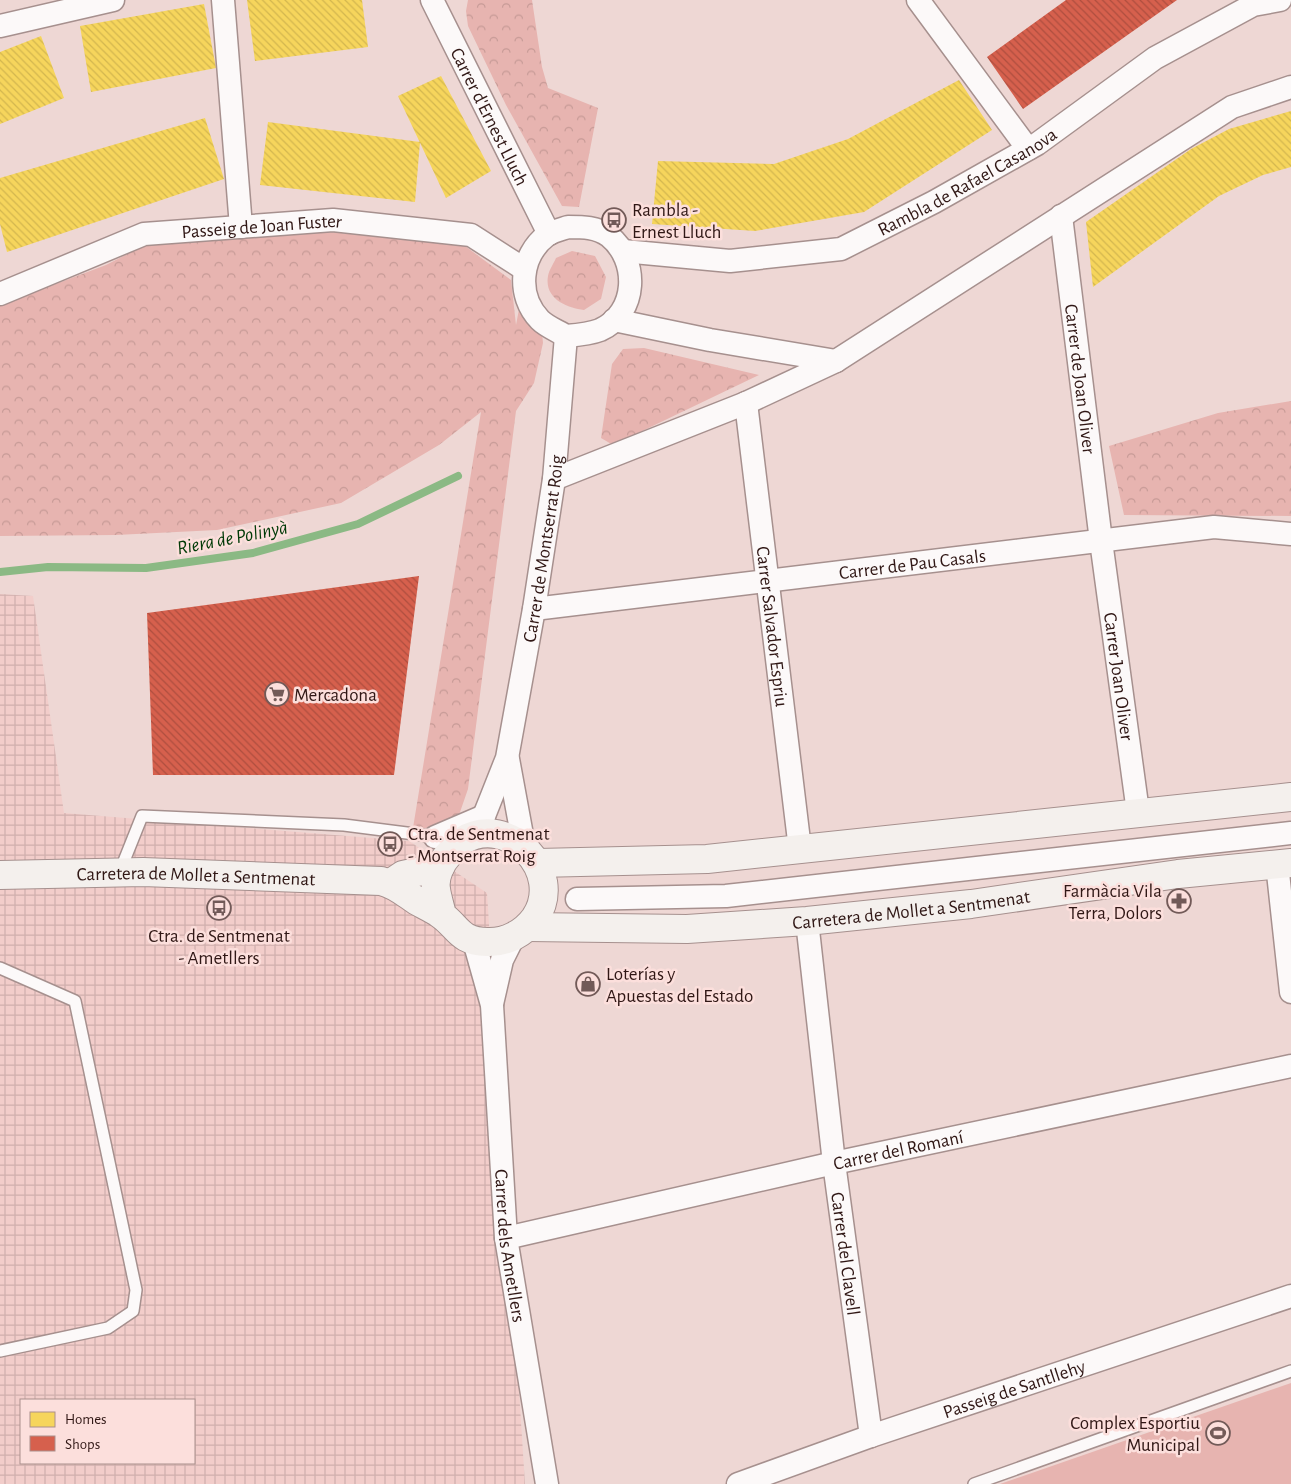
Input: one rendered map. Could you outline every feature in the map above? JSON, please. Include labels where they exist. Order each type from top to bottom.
[{"type":"street","points":[[0,26],[114,0]]},
{"type":"street","points":[[223,0],[241,227]]},
{"type":"street","name":"Carrer d'Ernest Lluch","points":[[432,0],[549,234]]},
{"type":"street","points":[[918,0],[1028,149]]},
{"type":"street","name":"Rambla de Rafael Casanova","points":[[623,250],[730,261],[841,249],[934,202],[1028,149],[1155,58],[1253,5],[1280,0]]},
{"type":"street","points":[[554,479],[746,403],[836,361],[1232,107],[1291,87]]},
{"type":"street","name":"Carrer de Joan Oliver","points":[[1061,216],[1101,541]]},
{"type":"street","name":"Passeig de Joan Fuster","points":[[0,294],[144,234],[332,220],[471,235],[524,269]]},
{"type":"street","points":[[568,227],[591,228],[608,236],[623,250],[630,268],[632,281],[628,300],[614,320],[602,329],[566,336],[541,321],[530,306],[523,288],[524,269],[535,246],[549,234],[568,227]]},
{"type":"street","points":[[614,320],[710,340],[836,361]]},
{"type":"street","name":"Carrer de Montserrat Roig","points":[[472,831],[508,758],[554,479],[566,336]]},
{"type":"street","name":"Carrer Salvador Espriu","points":[[746,403],[766,582],[800,849]]},
{"type":"street","name":"Carrer de Pau Casals","points":[[534,609],[1214,527],[1291,534]]},
{"type":"street","name":"Carrer Joan Oliver","points":[[1101,541],[1138,812]]},
{"type":"street","name":"Carrer de Montserrat Roig","points":[[508,758],[531,855]]},
{"type":"street","points":[[531,855],[707,859],[1291,797]]},
{"type":"street","points":[[442,914],[436,888],[440,867],[444,859],[472,831]]},
{"type":"street","points":[[435,837],[472,831],[481,835],[500,835],[531,855],[543,878],[544,897],[539,912],[521,932],[489,943],[474,941],[458,933],[442,914],[391,883],[403,875],[440,867]]},
{"type":"street","points":[[577,899],[726,896],[1291,833]]},
{"type":"street","points":[[1284,864],[1291,992]]},
{"type":"street","name":"Carretera de Mollet a Sentmenat","points":[[521,932],[687,929],[807,921],[971,904],[1178,874],[1284,864]]},
{"type":"street","name":"Carretera de Mollet a Sentmenat","points":[[0,874],[119,872],[343,879],[391,883]]},
{"type":"street","name":"Carrer del Clavell","points":[[807,921],[834,1163],[872,1436]]},
{"type":"street","name":"Carrer dels Ametllers","points":[[492,1005],[502,960],[521,932]]},
{"type":"street","name":"Carrer dels Ametllers","points":[[474,941],[492,1005],[506,1238],[547,1484]]},
{"type":"street","name":"Carrer del Romaní","points":[[506,1238],[834,1163],[1291,1066]]},
{"type":"street","name":"Passeig de Santllehy","points":[[738,1484],[872,1436],[1291,1296]]},
{"type":"lane","points":[[119,872],[142,816],[344,825],[435,837],[472,831]]},
{"type":"lane","points":[[0,968],[74,1001],[136,1290],[133,1311],[108,1328],[0,1351]]},
{"type":"lane","points":[[974,1484],[1291,1371]]},
{"type":"shaded area","points":[[0,594],[33,596],[64,813],[409,841],[487,893],[525,1484],[0,1484]]},
{"type":"green space","points":[[468,0],[532,0],[542,67],[548,88],[598,108],[579,207],[562,206],[506,105],[468,26],[466,11]]},
{"type":"green space","points":[[333,232],[465,246],[511,280],[516,325],[523,288],[541,321],[543,343],[534,383],[516,411],[468,789],[459,815],[412,834],[481,412],[439,445],[341,503],[217,530],[116,535],[0,536],[0,305],[106,265],[147,244]]},
{"type":"green space","points":[[572,251],[595,256],[606,277],[601,299],[584,310],[558,301],[550,291],[548,284],[549,274],[556,258]]},
{"type":"green space","points":[[644,348],[759,375],[613,445],[601,438],[612,364],[623,349]]},
{"type":"green space","points":[[1291,401],[1291,516],[1124,515],[1109,446],[1218,413]]},
{"type":"green space","name":"Complex Esportiu Municipal","points":[[1291,1383],[1291,1484],[1000,1484]]},
{"type":"building: Homes","points":[[247,0],[362,0],[368,47],[255,61]]},
{"type":"building: Homes","points":[[204,4],[216,68],[91,92],[80,26]]},
{"type":"building: Homes","points":[[41,36],[64,98],[0,124],[0,52]]},
{"type":"building: Homes","points":[[441,76],[491,171],[446,198],[398,96]]},
{"type":"building: Homes","points":[[959,80],[992,130],[864,212],[755,231],[652,224],[658,161],[774,164],[848,139]]},
{"type":"building: Homes","points":[[1291,111],[1291,167],[1263,175],[1219,196],[1093,287],[1086,222],[1191,149],[1229,129]]},
{"type":"building: Homes","points":[[205,118],[224,179],[7,252],[0,224],[0,178]]},
{"type":"building: Homes","points":[[268,122],[420,142],[415,202],[260,185]]},
{"type":"building: Shops","points":[[1066,0],[1177,0],[1023,109],[987,57]]},
{"type":"building: Shops","name":"Mercadona","points":[[419,576],[394,775],[153,775],[147,613]]},
{"type":"waterway","name":"Riera de Polinyà","points":[[0,572],[48,567],[146,568],[253,553],[358,524],[458,476]]},
{"type":"place","name":"Rambla - Ernest Lluch","points":[[614,220]]},
{"type":"place","name":"Mercadona","points":[[277,694]]},
{"type":"place","name":"Ctra. de Sentmenat - Montserrat Roig","points":[[390,844]]},
{"type":"place","name":"Farmàcia Vila Terra, Dolors","points":[[1179,901]]},
{"type":"place","name":"Ctra. de Sentmenat - Ametllers","points":[[219,908]]},
{"type":"place","name":"Loterías y Apuestas del Estado","points":[[588,984]]},
{"type":"place","name":"Complex Esportiu Municipal","points":[[1218,1433]]}]
